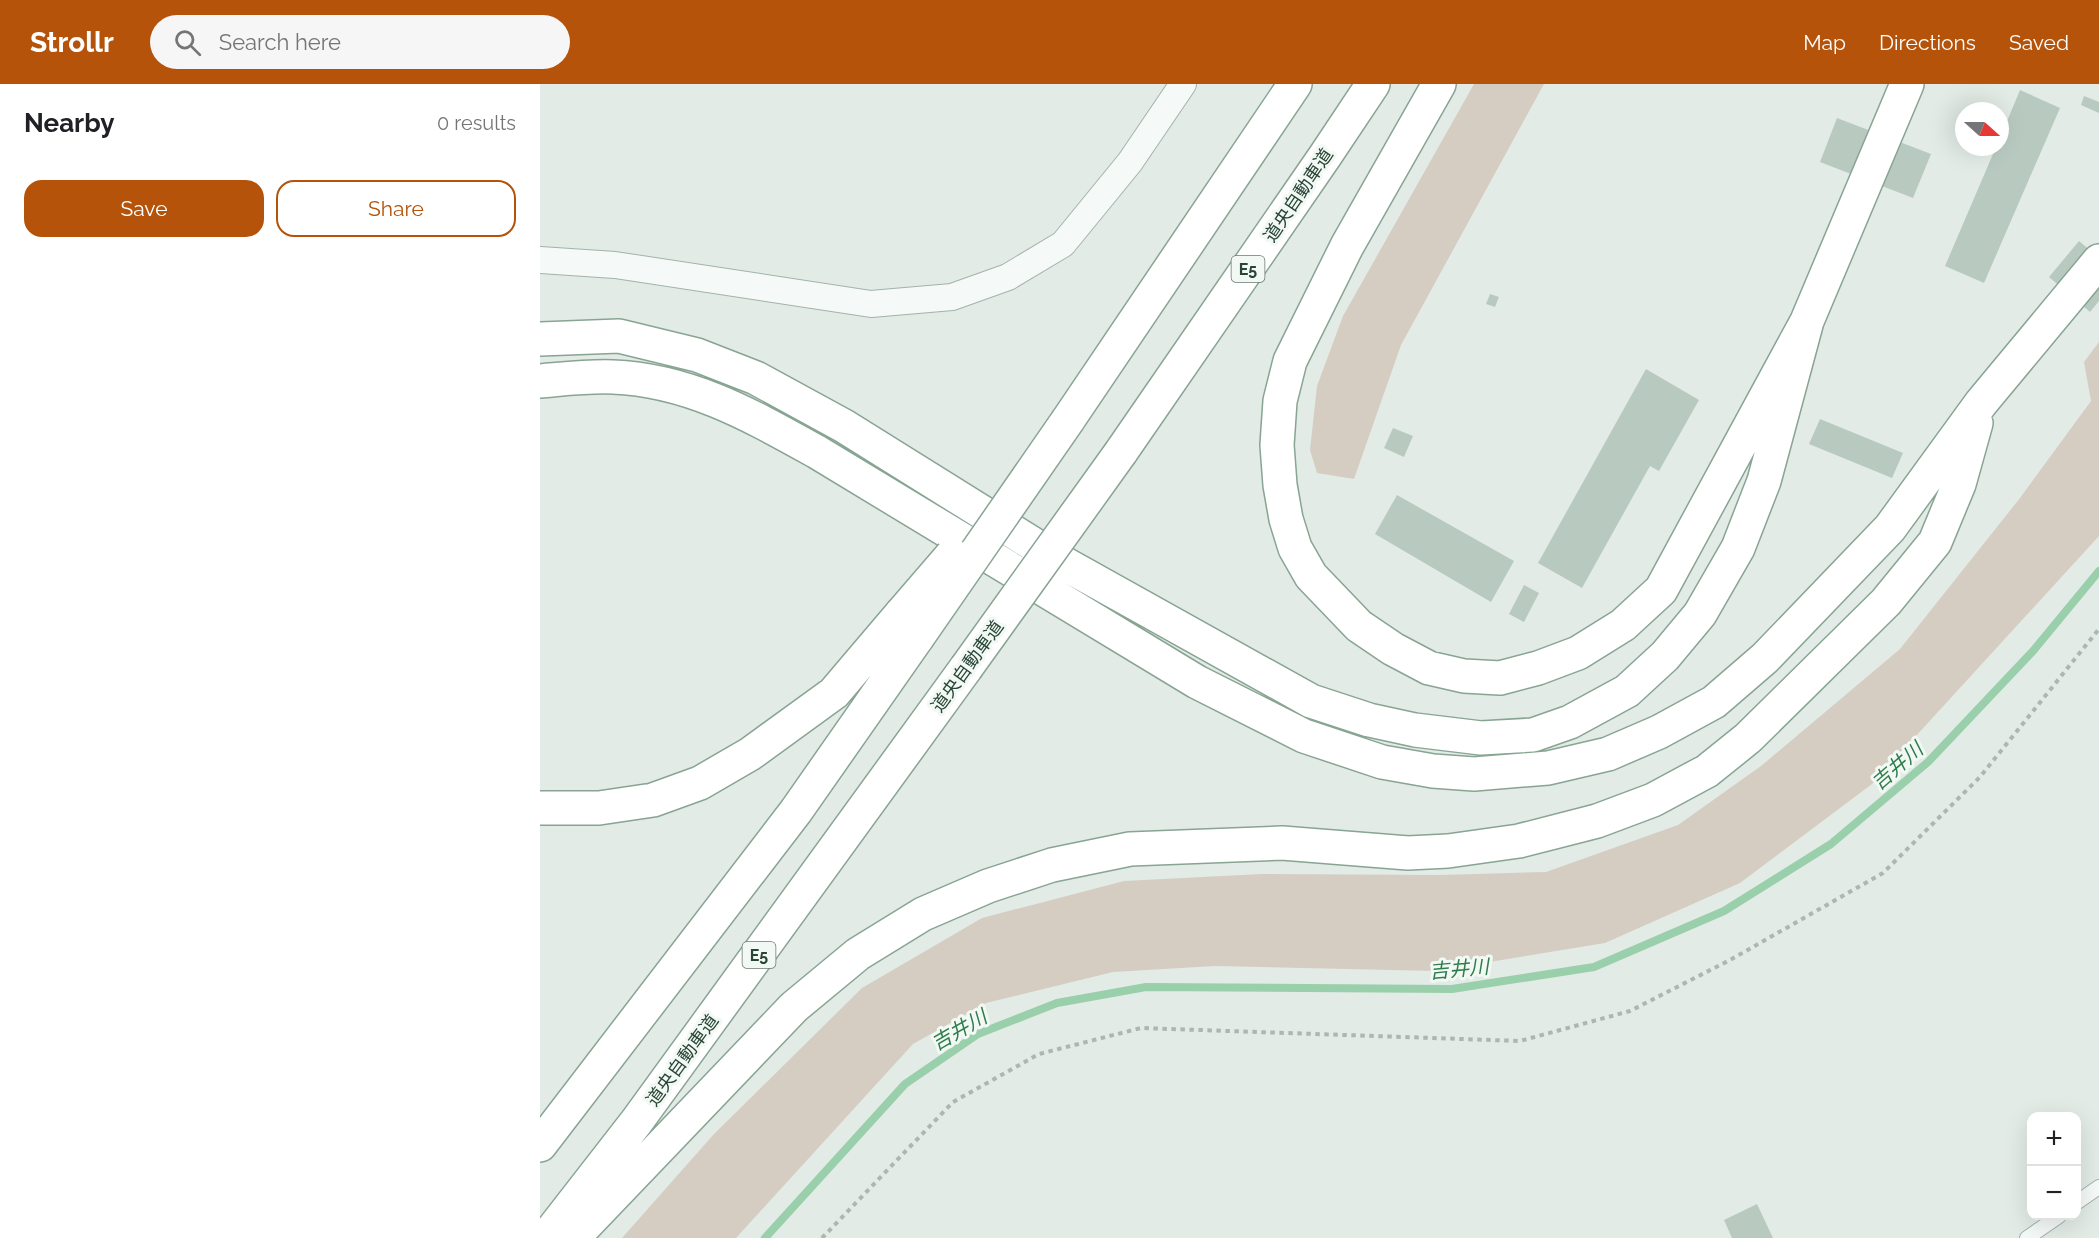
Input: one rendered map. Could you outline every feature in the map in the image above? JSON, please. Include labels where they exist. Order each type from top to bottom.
[{"type":"highway","points":[[540,1145],[796,811],[909,626],[1068,420],[1295,84]]},
{"type":"highway","name":"道央自動車道","points":[[546,1238],[637,1121],[1121,452],[1373,84]]},
{"type":"highway","points":[[1439,84],[1383,180],[1311,316],[1290,361],[1280,401],[1277,446],[1280,485],[1286,519],[1295,548],[1311,576],[1359,626],[1393,649],[1429,668],[1464,676],[1500,678],[1538,668],[1578,653],[1623,625],[1660,590],[1807,321],[1907,84]]},
{"type":"highway","points":[[540,381],[613,376],[657,382],[700,393],[758,419],[817,452],[1197,682],[1304,736],[1382,762],[1433,771],[1474,774],[1548,768],[1608,754],[1659,732],[1714,702],[1765,658],[1890,528],[1981,404],[2099,261]]},
{"type":"highway","points":[[540,339],[619,336],[697,355],[756,378],[844,426],[1065,564],[1311,701],[1370,720],[1415,730],[1481,738],[1533,735],[1569,722],[1627,691],[1665,656],[1700,614],[1737,548],[1764,481],[1807,321]]},
{"type":"highway","points":[[573,1238],[794,1007],[858,954],[923,914],[988,886],[1052,865],[1130,849],[1282,843],[1408,853],[1448,851],[1519,841],[1597,821],[1653,800],[1707,771],[1748,738],[1886,602],[1935,542],[1959,484],[1981,404]]},
{"type":"highway","points":[[540,808],[599,808],[652,800],[700,783],[750,754],[834,693],[909,626]]},
{"type":"street","points":[[540,261],[615,265],[871,304],[952,297],[1008,277],[1063,244],[1130,162],[1183,84]]},
{"type":"lane","points":[[2081,1200],[2099,1187]]},
{"type":"lane","points":[[2027,1238],[2052,1220]]},
{"type":"path","points":[[822,1238],[953,1102],[1039,1054],[1141,1028],[1521,1041],[1630,1011],[1730,960],[1883,873],[1980,777],[2099,629]]},
{"type":"shaded area","points":[[1474,84],[1544,84],[1401,345],[1354,479],[1317,473],[1310,450],[1317,386],[1343,316]]},
{"type":"shaded area","points":[[2099,342],[2099,536],[1872,784],[1740,883],[1605,943],[1435,971],[1215,966],[1113,972],[986,1003],[913,1044],[736,1238],[622,1238],[714,1134],[862,988],[982,918],[1124,881],[1261,874],[1439,875],[1546,872],[1678,825],[1761,766],[1900,649],[2020,498],[2091,401],[2084,362]]},
{"type":"building","points":[[2020,90],[2060,108],[1984,283],[1945,266],[1992,156],[2009,156],[2009,116]]},
{"type":"building","points":[[2084,96],[2099,102],[2099,113],[2081,105]]},
{"type":"building","points":[[1837,118],[1931,154],[1913,198],[1820,162]]},
{"type":"building","points":[[2079,241],[2099,258],[2099,301],[2090,312],[2049,277]]},
{"type":"building","points":[[1490,294],[1499,297],[1495,307],[1486,304]]},
{"type":"building","points":[[1646,369],[1699,400],[1659,471],[1650,466],[1582,588],[1538,563]]},
{"type":"building","points":[[1820,419],[1903,453],[1892,478],[1809,444]]},
{"type":"building","points":[[1393,428],[1413,436],[1404,457],[1384,448]]},
{"type":"building","points":[[1397,495],[1514,561],[1491,602],[1375,534]]},
{"type":"building","points":[[1524,585],[1539,593],[1524,622],[1509,614]]},
{"type":"building","points":[[1757,1204],[1773,1238],[1732,1238],[1724,1220]]},
{"type":"waterway","name":"吉井川","points":[[765,1238],[905,1084],[978,1034],[1057,1003],[1146,987],[1452,989],[1594,967],[1724,911],[1831,844],[1928,762],[2033,651],[2099,571]]}]
